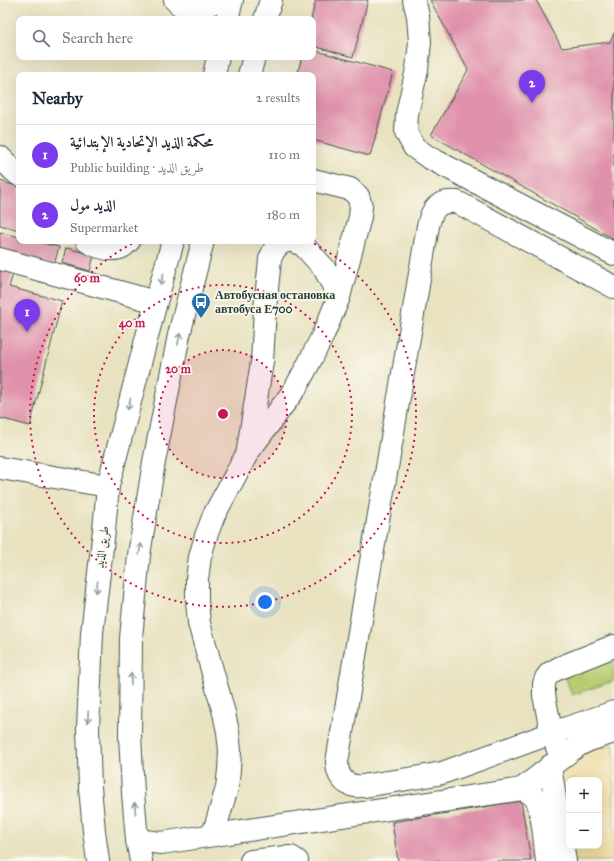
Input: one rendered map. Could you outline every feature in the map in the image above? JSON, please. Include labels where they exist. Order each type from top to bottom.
[{"type":"main road","points":[[175,0],[186,7],[196,9],[206,7],[219,0]]},
{"type":"main road","points":[[228,16],[232,0]]},
{"type":"main road","points":[[266,16],[271,0]]},
{"type":"main road","points":[[414,0],[418,16],[420,42],[417,69],[407,114],[406,132],[414,147],[428,157],[614,254]]},
{"type":"main road","points":[[215,72],[217,60]]},
{"type":"main road","points":[[250,72],[253,60]]},
{"type":"main road","points":[[0,150],[16,154]]},
{"type":"main road","points":[[0,157],[16,173]]},
{"type":"main road","points":[[213,835],[227,788],[230,751],[224,713],[199,623],[196,601],[200,557],[214,515],[248,452],[295,389],[323,335],[339,297],[360,217],[361,206],[358,196],[350,189],[316,181]]},
{"type":"main road","points":[[614,287],[457,202],[449,201],[440,203],[434,209],[428,226],[337,769],[344,781],[357,786],[442,773],[614,712]]},
{"type":"main road","points":[[94,244],[115,249],[122,247],[126,244]]},
{"type":"main road","name":"طريق الذيد","points":[[98,861],[92,816],[88,729],[92,632],[108,486],[172,244]]},
{"type":"main road","points":[[141,861],[137,840],[130,735],[131,638],[139,555],[154,462],[179,335],[202,244]]},
{"type":"main road","points":[[248,452],[262,362],[264,308],[270,259],[274,250],[280,244]]},
{"type":"main road","points":[[303,244],[324,268],[339,297]]},
{"type":"main road","points":[[0,259],[156,302]]},
{"type":"main road","points":[[0,468],[108,486]]},
{"type":"main road","points":[[565,861],[556,762],[544,695],[544,684],[550,673],[559,668],[614,646]]},
{"type":"main road","points":[[137,840],[161,843],[522,789],[579,745],[589,740],[614,732]]},
{"type":"main road","points":[[522,789],[530,793],[536,800],[540,810],[547,861]]},
{"type":"main road","points":[[251,861],[291,857],[297,861]]},
{"type":"green space","points":[[614,650],[614,681],[572,695],[562,668]]},
{"type":"sand","points":[[614,744],[614,861],[560,861],[547,764]]},
{"type":"building","points":[[316,0],[368,0],[353,57],[316,47],[316,16],[312,16]]},
{"type":"building","points":[[430,0],[536,0],[562,48],[610,42],[614,33],[614,239],[431,135],[468,70]]},
{"type":"building","points":[[316,51],[393,72],[370,156],[316,141],[316,72],[298,72],[301,60],[316,60]]},
{"type":"building","points":[[0,181],[16,186],[16,229],[0,225]]},
{"type":"building","points":[[0,232],[16,236],[16,244],[47,244],[59,247],[54,265],[0,251]]},
{"type":"building","points":[[66,248],[94,255],[90,271],[62,263]]},
{"type":"building","points":[[0,271],[13,274],[9,287],[62,301],[30,426],[0,418]]},
{"type":"building","points":[[521,801],[531,861],[398,861],[392,822]]},
{"type":"place","name":"الذيد مول","points":[[532,103]]},
{"type":"place","name":"Автобусная остановка автобуса Е700","points":[[201,319]]},
{"type":"place","name":"محكمة الذيد الإتحادية الإبتدائية","points":[[27,332]]}]
